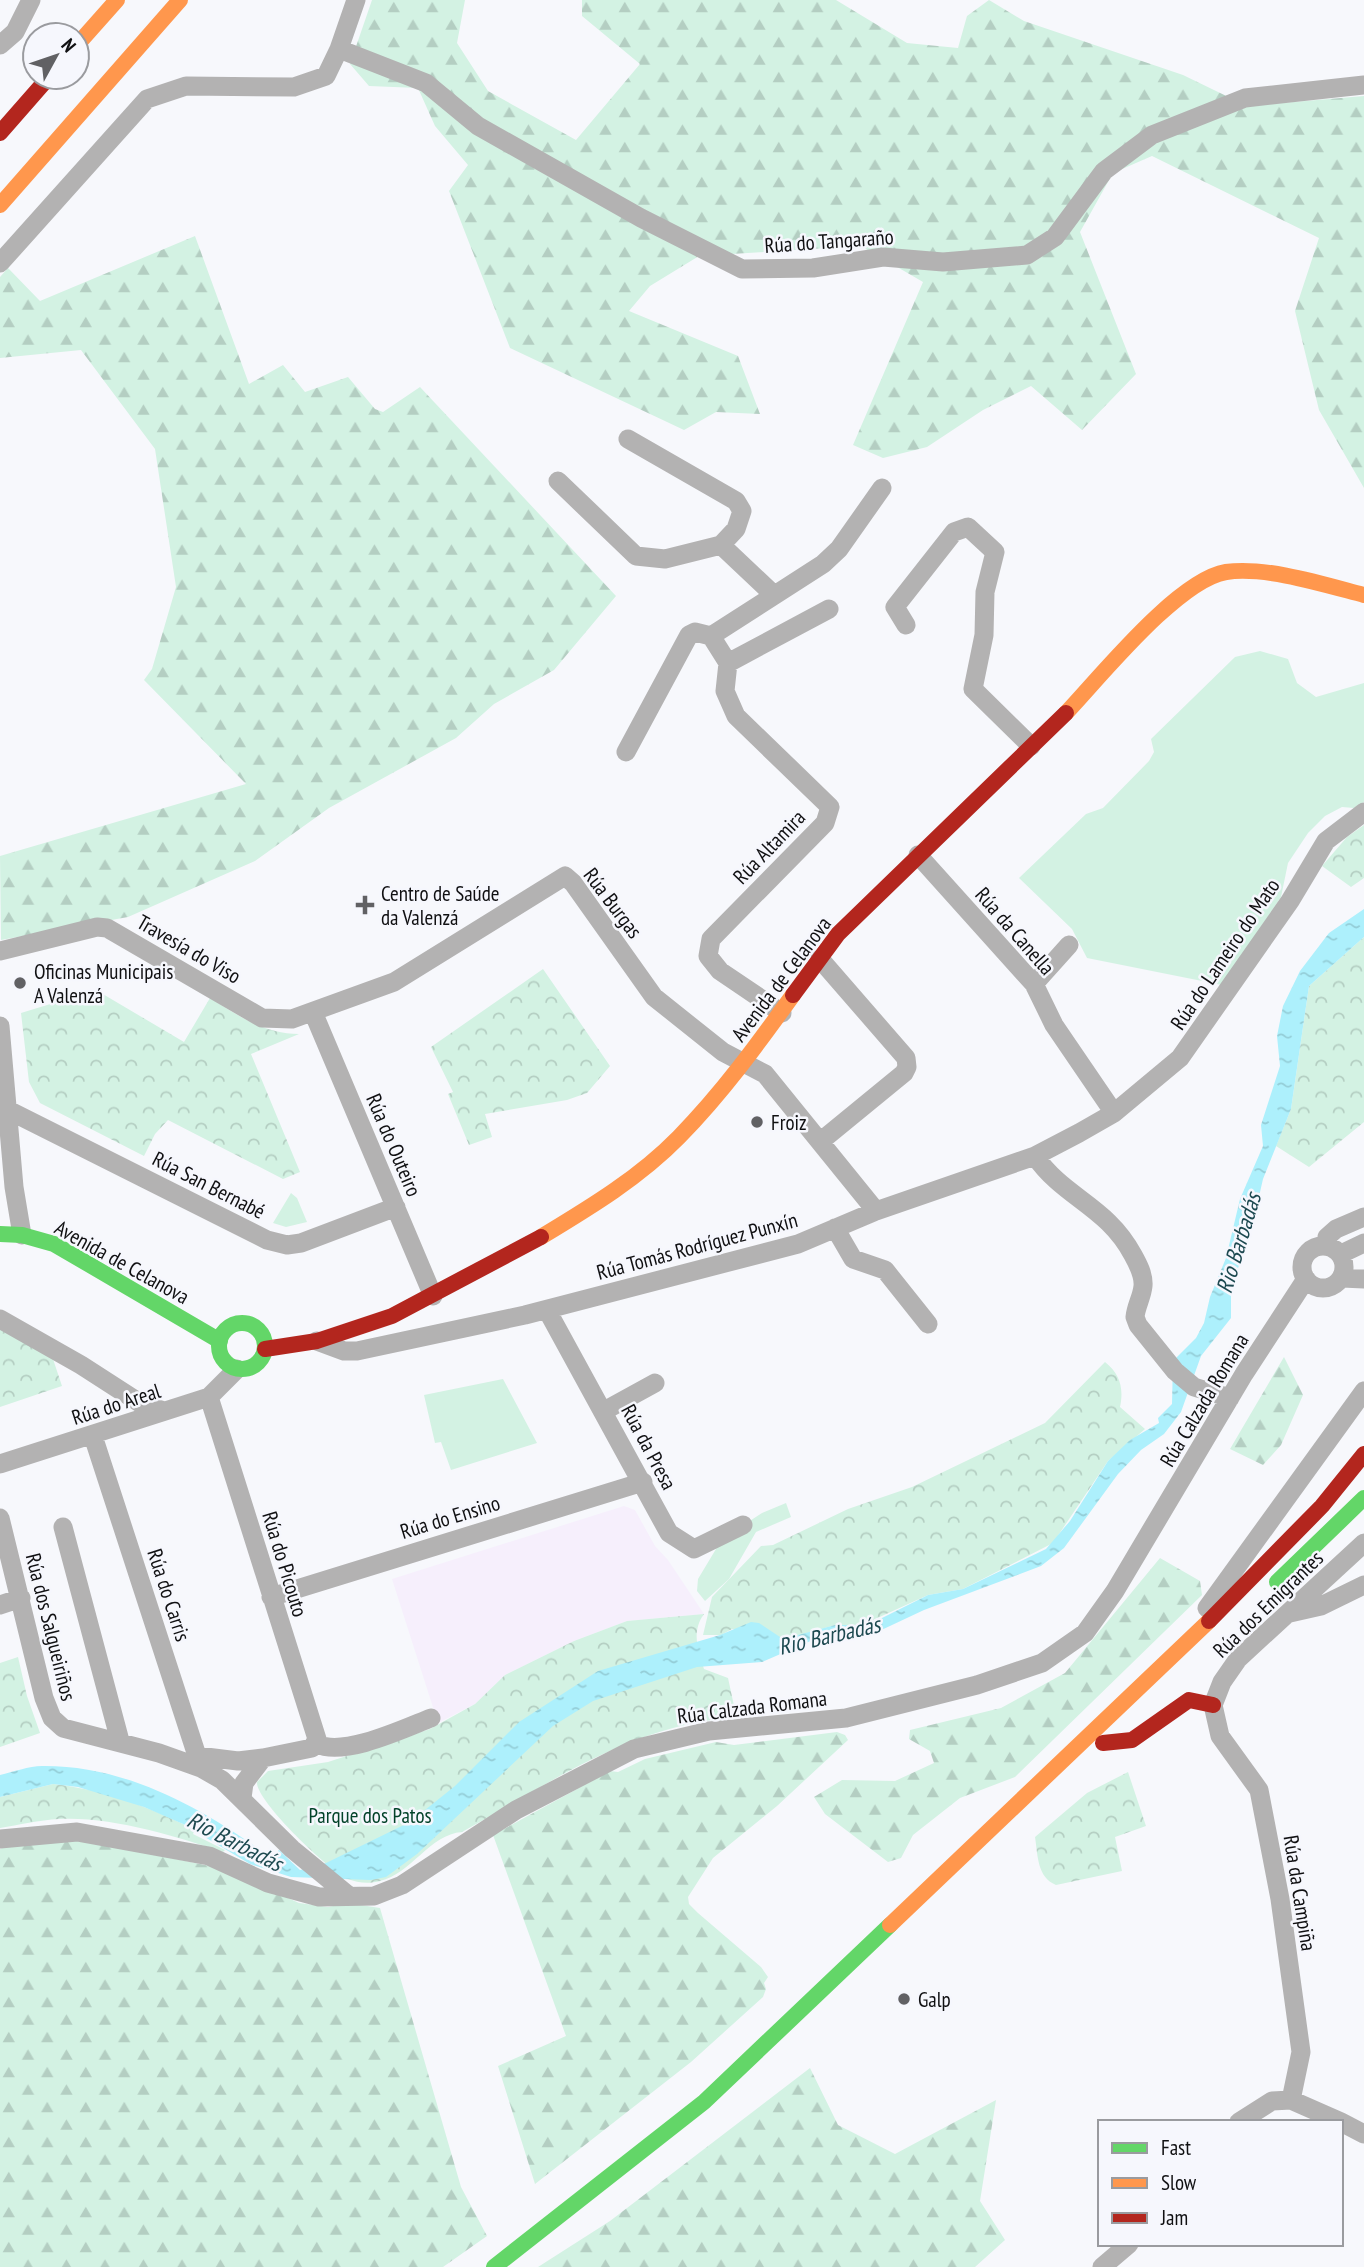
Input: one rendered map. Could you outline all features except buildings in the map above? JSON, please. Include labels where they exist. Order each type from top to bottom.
[{"type":"main road","points":[[91,29],[117,0]]},
{"type":"main road","points":[[0,205],[180,0]]},
{"type":"main road","points":[[0,133],[37,91]]},
{"type":"main road","name":"Avenida de Celanova","points":[[265,1349],[317,1341],[358,1329],[433,1296],[541,1237],[608,1196],[677,1139],[745,1063],[838,934],[1031,746],[1176,599],[1204,580],[1227,572],[1294,576],[1364,595]]},
{"type":"main road","name":"Avenida de Celanova","points":[[0,1234],[22,1235],[54,1244],[220,1341]]},
{"type":"main road","points":[[242,1323],[250,1325],[262,1334],[265,1349],[254,1366],[237,1369],[225,1361],[220,1341],[228,1328],[242,1323]]},
{"type":"main road","points":[[475,2267],[500,2261],[704,2102],[1194,1636],[1296,1534],[1364,1454]]},
{"type":"main road","points":[[1262,1595],[1364,1498]]},
{"type":"main road","points":[[1103,1744],[1230,1623]]},
{"type":"main road","points":[[1066,1759],[1103,1744],[1132,1740],[1189,1700],[1213,1705]]},
{"type":"main road","points":[[903,1936],[985,1856],[999,1823]]},
{"type":"main road","points":[[627,2164],[658,2157],[713,2116]]},
{"type":"street","points":[[0,263],[147,99],[186,86],[294,87],[326,76],[339,49],[356,0]]},
{"type":"street","points":[[0,45],[15,32],[27,2]]},
{"type":"street","name":"Rúa do Tangaraño","points":[[339,49],[426,83],[478,126],[640,218],[742,269],[813,268],[883,257],[943,262],[1027,255],[1055,237],[1104,171],[1152,135],[1245,98],[1364,85]]},
{"type":"street","points":[[558,481],[636,556],[665,559],[721,545],[736,529],[741,511],[736,501],[628,439]]},
{"type":"street","points":[[711,636],[822,564],[839,549],[882,488]]},
{"type":"street","points":[[906,625],[895,607],[900,599],[954,532],[968,527],[995,552],[985,592],[984,635],[973,689],[1031,746]]},
{"type":"street","points":[[721,545],[774,595]]},
{"type":"street","points":[[626,752],[689,635],[695,632],[711,636],[728,663],[829,609]]},
{"type":"street","name":"Rúa Altamira","points":[[728,663],[725,691],[736,716],[830,807],[825,822],[710,939],[708,947],[708,956],[720,971],[782,1013]]},
{"type":"street","name":"Rúa do Lameiro do Mato","points":[[1114,1113],[1180,1058],[1290,901],[1326,841],[1364,812]]},
{"type":"street","name":"Rúa da Canella","points":[[918,855],[1034,984],[1054,1025],[1114,1113]]},
{"type":"street","name":"Rúa Burgas","points":[[313,1012],[394,982],[565,876],[573,883],[654,997],[723,1052],[745,1063]]},
{"type":"street","name":"Travesía do Viso","points":[[0,951],[97,927],[107,928],[262,1018],[292,1019],[313,1012]]},
{"type":"street","points":[[1034,984],[1069,944]]},
{"type":"street","points":[[820,959],[906,1058],[908,1067],[821,1141]]},
{"type":"street","name":"Rúa do Outeiro","points":[[313,1012],[433,1296]]},
{"type":"street","points":[[0,1026],[8,1110],[7,1188],[22,1235]]},
{"type":"street","points":[[745,1063],[765,1074],[876,1211]]},
{"type":"street","name":"Rúa San Bernabé","points":[[8,1110],[267,1240],[287,1245],[301,1243],[396,1207]]},
{"type":"street","name":"Rúa Tomás Rodríguez Punxín","points":[[317,1341],[344,1351],[357,1351],[547,1310],[798,1244],[876,1211],[1035,1156],[1114,1113]]},
{"type":"street","points":[[1035,1156],[1054,1180],[1109,1220],[1122,1236],[1139,1267],[1143,1283],[1136,1308],[1138,1325],[1159,1354],[1194,1387],[1230,1398]]},
{"type":"street","points":[[1342,1278],[1345,1270],[1327,1237],[1336,1228],[1364,1217]]},
{"type":"street","points":[[835,1228],[853,1259],[884,1270],[928,1324]]},
{"type":"street","points":[[1364,1243],[1334,1250],[1311,1250],[1302,1264],[1306,1279],[1320,1288],[1328,1287],[1342,1278],[1364,1279]]},
{"type":"street","name":"Rúa Calzada Romana","points":[[0,1839],[77,1832],[209,1856],[268,1883],[319,1897],[374,1896],[402,1885],[516,1810],[634,1749],[709,1731],[846,1718],[977,1685],[1042,1662],[1085,1633],[1115,1591],[1230,1398],[1306,1279]]},
{"type":"street","name":"Rúa da Presa","points":[[547,1310],[669,1533],[694,1549],[743,1525]]},
{"type":"street","points":[[0,1319],[81,1365],[143,1405],[164,1411]]},
{"type":"street","name":"Rúa do Areal","points":[[0,1464],[209,1397],[237,1369]]},
{"type":"street","points":[[604,1412],[655,1383]]},
{"type":"street","points":[[1194,1636],[1210,1602],[1364,1391]]},
{"type":"street","name":"Rúa do Picouto","points":[[209,1397],[317,1744]]},
{"type":"street","name":"Rúa do Carris","points":[[93,1436],[200,1762]]},
{"type":"street","name":"Rúa do Ensino","points":[[271,1597],[643,1482]]},
{"type":"street","points":[[64,1527],[120,1741]]},
{"type":"street","name":"Rúa dos Salgueiriños","points":[[1,1528],[21,1598],[44,1698],[52,1718],[63,1728],[200,1762],[242,1798],[292,1849],[348,1895]]},
{"type":"street","name":"Rúa dos Emigrantes","points":[[1213,1705],[1222,1682],[1238,1660],[1364,1542]]},
{"type":"street","points":[[1289,1613],[1321,1606],[1364,1586]]},
{"type":"street","points":[[0,1605],[21,1598]]},
{"type":"street","name":"Rúa da Campiña","points":[[1213,1705],[1220,1736],[1259,1790],[1280,1899],[1301,2052],[1291,2100]]},
{"type":"street","points":[[200,1762],[263,1758],[313,1748],[317,1744],[328,1749],[355,1744],[431,1718]]},
{"type":"street","points":[[242,1798],[244,1783],[263,1758]]},
{"type":"street","points":[[1242,2120],[1272,2101],[1291,2100],[1336,2120]]},
{"type":"street","points":[[1343,2123],[1364,2134]]},
{"type":"street","points":[[1102,2267],[1127,2246]]},
{"type":"shaded area","points":[[624,1506],[635,1510],[655,1546],[668,1560],[704,1614],[627,1621],[574,1641],[505,1675],[475,1704],[438,1723],[392,1579]]},
{"type":"green space","points":[[372,0],[465,0],[457,43],[488,91],[576,140],[640,64],[582,16],[582,0],[836,0],[907,43],[958,48],[967,16],[989,0],[1024,21],[1183,75],[1247,106],[1364,96],[1364,488],[1319,410],[1295,311],[1319,238],[1152,156],[1113,173],[1080,232],[1136,374],[1082,430],[1031,386],[983,410],[927,447],[883,458],[853,445],[923,282],[861,246],[699,256],[650,286],[629,311],[738,356],[760,414],[716,412],[684,430],[510,348],[449,191],[468,165],[435,126],[418,88],[369,86],[350,64]]},
{"type":"green space","points":[[195,236],[249,384],[283,365],[305,392],[348,377],[375,409],[383,412],[420,387],[616,596],[554,670],[494,704],[456,738],[329,808],[255,861],[128,917],[1,940],[0,856],[246,784],[144,680],[152,669],[176,587],[155,449],[81,350],[0,358],[0,277],[8,268],[40,301]]},
{"type":"green space","points":[[1260,651],[1288,659],[1297,683],[1316,697],[1364,683],[1364,802],[1354,808],[1342,807],[1325,816],[1308,833],[1288,863],[1281,897],[1222,985],[1087,958],[1072,929],[1019,878],[1086,814],[1103,808],[1149,761],[1154,752],[1151,739],[1235,657]]},
{"type":"green space","points":[[1364,825],[1364,878],[1351,887],[1322,866],[1347,837]]},
{"type":"green space","points":[[1364,937],[1364,1122],[1309,1167],[1276,1146],[1291,1109],[1309,986]]},
{"type":"green space","points":[[543,969],[610,1066],[587,1093],[567,1100],[485,1114],[492,1137],[469,1145],[448,1094],[453,1092],[431,1047]]},
{"type":"green space","points":[[96,990],[184,1042],[210,998],[263,1027],[299,1034],[251,1054],[300,1172],[283,1179],[168,1120],[155,1134],[144,1156],[40,1103],[29,1082],[21,1013]]},
{"type":"green space","points":[[291,1193],[297,1198],[307,1222],[286,1227],[273,1223]]},
{"type":"green space","points":[[0,1319],[49,1347],[62,1386],[0,1407]]},
{"type":"green space","points":[[1284,1357],[1303,1395],[1281,1445],[1263,1465],[1230,1449]]},
{"type":"green space","points":[[1105,1362],[1120,1382],[1120,1407],[1145,1429],[1108,1461],[1053,1543],[963,1589],[928,1595],[862,1625],[835,1625],[786,1639],[732,1629],[721,1635],[703,1635],[712,1597],[761,1546],[773,1545],[848,1509],[912,1487],[1045,1423]]},
{"type":"green space","points":[[503,1379],[537,1443],[451,1470],[441,1442],[435,1443],[424,1395]]},
{"type":"green space","points":[[786,1503],[791,1517],[756,1532],[729,1579],[705,1601],[697,1591],[698,1579],[722,1539],[762,1513]]},
{"type":"green space","points":[[1160,1558],[1200,1581],[1202,1595],[1015,1777],[960,1798],[913,1835],[901,1858],[888,1862],[825,1814],[814,1797],[842,1780],[895,1781],[934,1763],[930,1751],[909,1739],[910,1730],[1001,1708],[1065,1673]]},
{"type":"green space","name":"Parque dos Patos","points":[[704,1614],[697,1634],[704,1669],[728,1678],[738,1724],[715,1724],[711,1720],[677,1727],[613,1750],[582,1764],[462,1832],[440,1840],[391,1877],[364,1883],[339,1873],[310,1850],[268,1804],[260,1791],[257,1782],[268,1771],[328,1762],[430,1729],[475,1704],[505,1675],[574,1641],[627,1621]]},
{"type":"green space","points":[[18,1657],[27,1696],[40,1733],[0,1747],[0,1663]]},
{"type":"green space","points":[[837,1732],[845,1735],[848,1740],[777,1806],[713,1858],[688,1897],[689,1904],[698,1913],[761,1967],[768,1977],[764,1983],[766,1989],[763,1997],[691,2062],[535,2184],[498,2066],[566,2036],[493,1835],[610,1771],[618,1772],[645,1759],[716,1742],[734,1745]]},
{"type":"green space","points":[[1128,1772],[1146,1826],[1115,1837],[1122,1871],[1056,1885],[1050,1881],[1042,1871],[1035,1837],[1087,1793]]},
{"type":"green space","points":[[53,1784],[89,1790],[143,1807],[195,1830],[193,1834],[225,1850],[223,1852],[164,1834],[99,1821],[52,1820],[0,1828],[0,1797]]},
{"type":"green space","points":[[76,1839],[225,1869],[299,1903],[328,1907],[348,1903],[380,1908],[461,2187],[487,2236],[443,2267],[0,2267],[0,1849],[17,1842]]},
{"type":"green space","points":[[810,2068],[838,2125],[895,2154],[996,2100],[980,2201],[1005,2240],[975,2267],[538,2267],[610,2221]]},
{"type":"water","name":"Rio Barbadás","points":[[1364,909],[1364,937],[1309,986],[1291,1109],[1263,1179],[1250,1236],[1231,1287],[1231,1318],[1201,1356],[1181,1412],[1164,1434],[1141,1450],[1118,1474],[1064,1548],[1041,1566],[924,1610],[875,1633],[860,1637],[813,1640],[762,1662],[697,1667],[593,1701],[553,1726],[417,1854],[386,1877],[371,1880],[291,1877],[250,1864],[183,1824],[144,1807],[78,1787],[53,1784],[0,1797],[0,1775],[26,1768],[42,1766],[104,1773],[163,1793],[191,1807],[270,1857],[279,1850],[300,1870],[326,1863],[410,1822],[455,1786],[519,1722],[598,1671],[720,1635],[751,1622],[759,1623],[783,1639],[835,1625],[862,1625],[876,1621],[928,1595],[963,1589],[1046,1549],[1070,1521],[1108,1461],[1130,1440],[1159,1423],[1158,1418],[1172,1404],[1173,1361],[1196,1338],[1204,1323],[1210,1297],[1226,1258],[1240,1199],[1263,1146],[1261,1125],[1280,1066],[1277,1036],[1283,1006],[1300,971],[1329,933]]},
{"type":"traffic: fast","points":[[0,1234],[22,1235],[54,1244],[220,1341]]},
{"type":"traffic: fast","points":[[242,1323],[258,1330],[265,1346],[258,1362],[242,1369],[226,1362],[219,1346],[226,1330],[242,1323]]},
{"type":"traffic: fast","points":[[1277,1582],[1364,1498]]},
{"type":"traffic: fast","points":[[494,2267],[704,2102],[890,1925]]},
{"type":"traffic: slow","points":[[91,29],[117,0]]},
{"type":"traffic: slow","points":[[0,205],[180,0]]},
{"type":"traffic: slow","points":[[1066,713],[1119,654],[1164,610],[1207,579],[1226,572],[1259,572],[1364,595]]},
{"type":"traffic: slow","points":[[541,1237],[613,1192],[664,1152],[724,1086],[793,995]]},
{"type":"traffic: slow","points":[[890,1925],[1209,1621]]},
{"type":"traffic: jam","points":[[0,133],[37,91]]},
{"type":"traffic: jam","points":[[793,995],[838,934],[1066,713]]},
{"type":"traffic: jam","points":[[265,1349],[317,1341],[392,1316],[541,1237]]},
{"type":"traffic: jam","points":[[1209,1621],[1322,1506],[1364,1454]]},
{"type":"traffic: jam","points":[[1103,1743],[1132,1740],[1189,1700],[1213,1705]]},
{"type":"place","name":"Centro de Saúde da Valenzá","points":[[365,905]]},
{"type":"place","name":"Oficinas Municipais A Valenzá","points":[[20,983]]},
{"type":"place","name":"Froiz","points":[[757,1122]]},
{"type":"place","name":"Galp","points":[[904,1999]]}]
